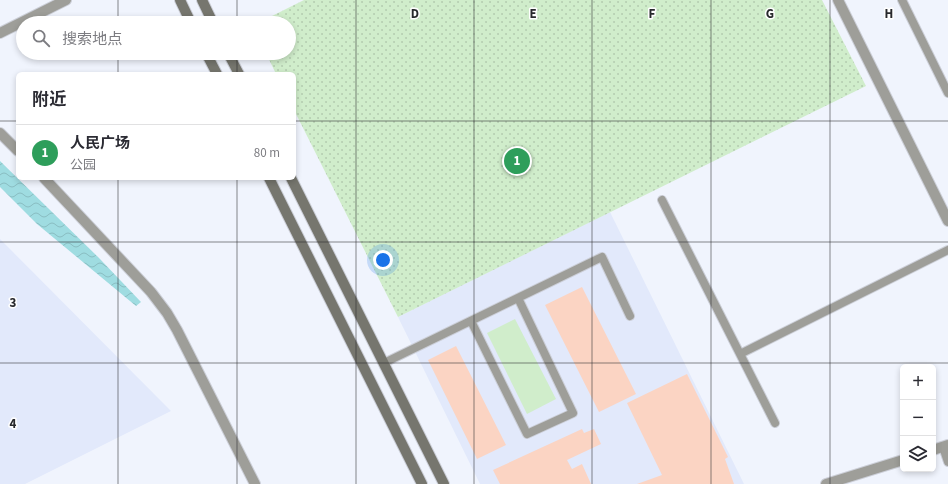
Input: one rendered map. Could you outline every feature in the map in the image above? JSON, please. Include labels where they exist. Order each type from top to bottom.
[{"type":"main road","points":[[180,0],[188,16]]},
{"type":"main road","points":[[202,0],[210,16]]},
{"type":"main road","points":[[210,60],[216,72]]},
{"type":"main road","points":[[232,60],[238,72]]},
{"type":"main road","points":[[270,180],[422,484]]},
{"type":"main road","points":[[292,180],[444,484]]},
{"type":"street","points":[[34,16],[66,0]]},
{"type":"street","points":[[838,0],[948,221]]},
{"type":"street","points":[[0,33],[16,25]]},
{"type":"street","points":[[0,133],[16,149]]},
{"type":"street","points":[[46,180],[150,292],[167,313],[255,484]]},
{"type":"street","points":[[826,484],[900,461]]},
{"type":"lane","points":[[902,0],[948,93]]},
{"type":"lane","points":[[662,200],[775,423]]},
{"type":"lane","points":[[740,354],[948,250]]},
{"type":"lane","points":[[384,363],[602,257],[630,316]]},
{"type":"lane","points":[[471,321],[527,434],[573,413],[518,298]]},
{"type":"lane","points":[[941,448],[948,462]]},
{"type":"shaded area","points":[[610,212],[744,484],[480,484],[398,317]]},
{"type":"shaded area","points":[[0,239],[171,411],[25,484],[0,484]]},
{"type":"green space","points":[[304,0],[822,0],[866,86],[398,317],[296,114],[296,72],[275,72],[269,60],[296,60],[296,16],[272,16]]},
{"type":"green space","points":[[515,319],[556,399],[527,414],[487,333]]},
{"type":"water","points":[[0,161],[16,177],[16,180],[19,180],[99,258],[141,302],[136,306],[37,224],[0,187]]},
{"type":"building","points":[[582,287],[636,394],[599,412],[545,305]]},
{"type":"building","points":[[456,346],[506,445],[477,459],[428,360]]},
{"type":"building","points":[[687,374],[728,457],[725,459],[734,484],[637,484],[662,475],[627,403]]},
{"type":"building","points":[[582,429],[584,433],[594,429],[601,444],[567,460],[572,469],[582,464],[591,484],[500,484],[493,470]]},
{"type":"place","name":"人民广场","points":[[517,161]]}]
